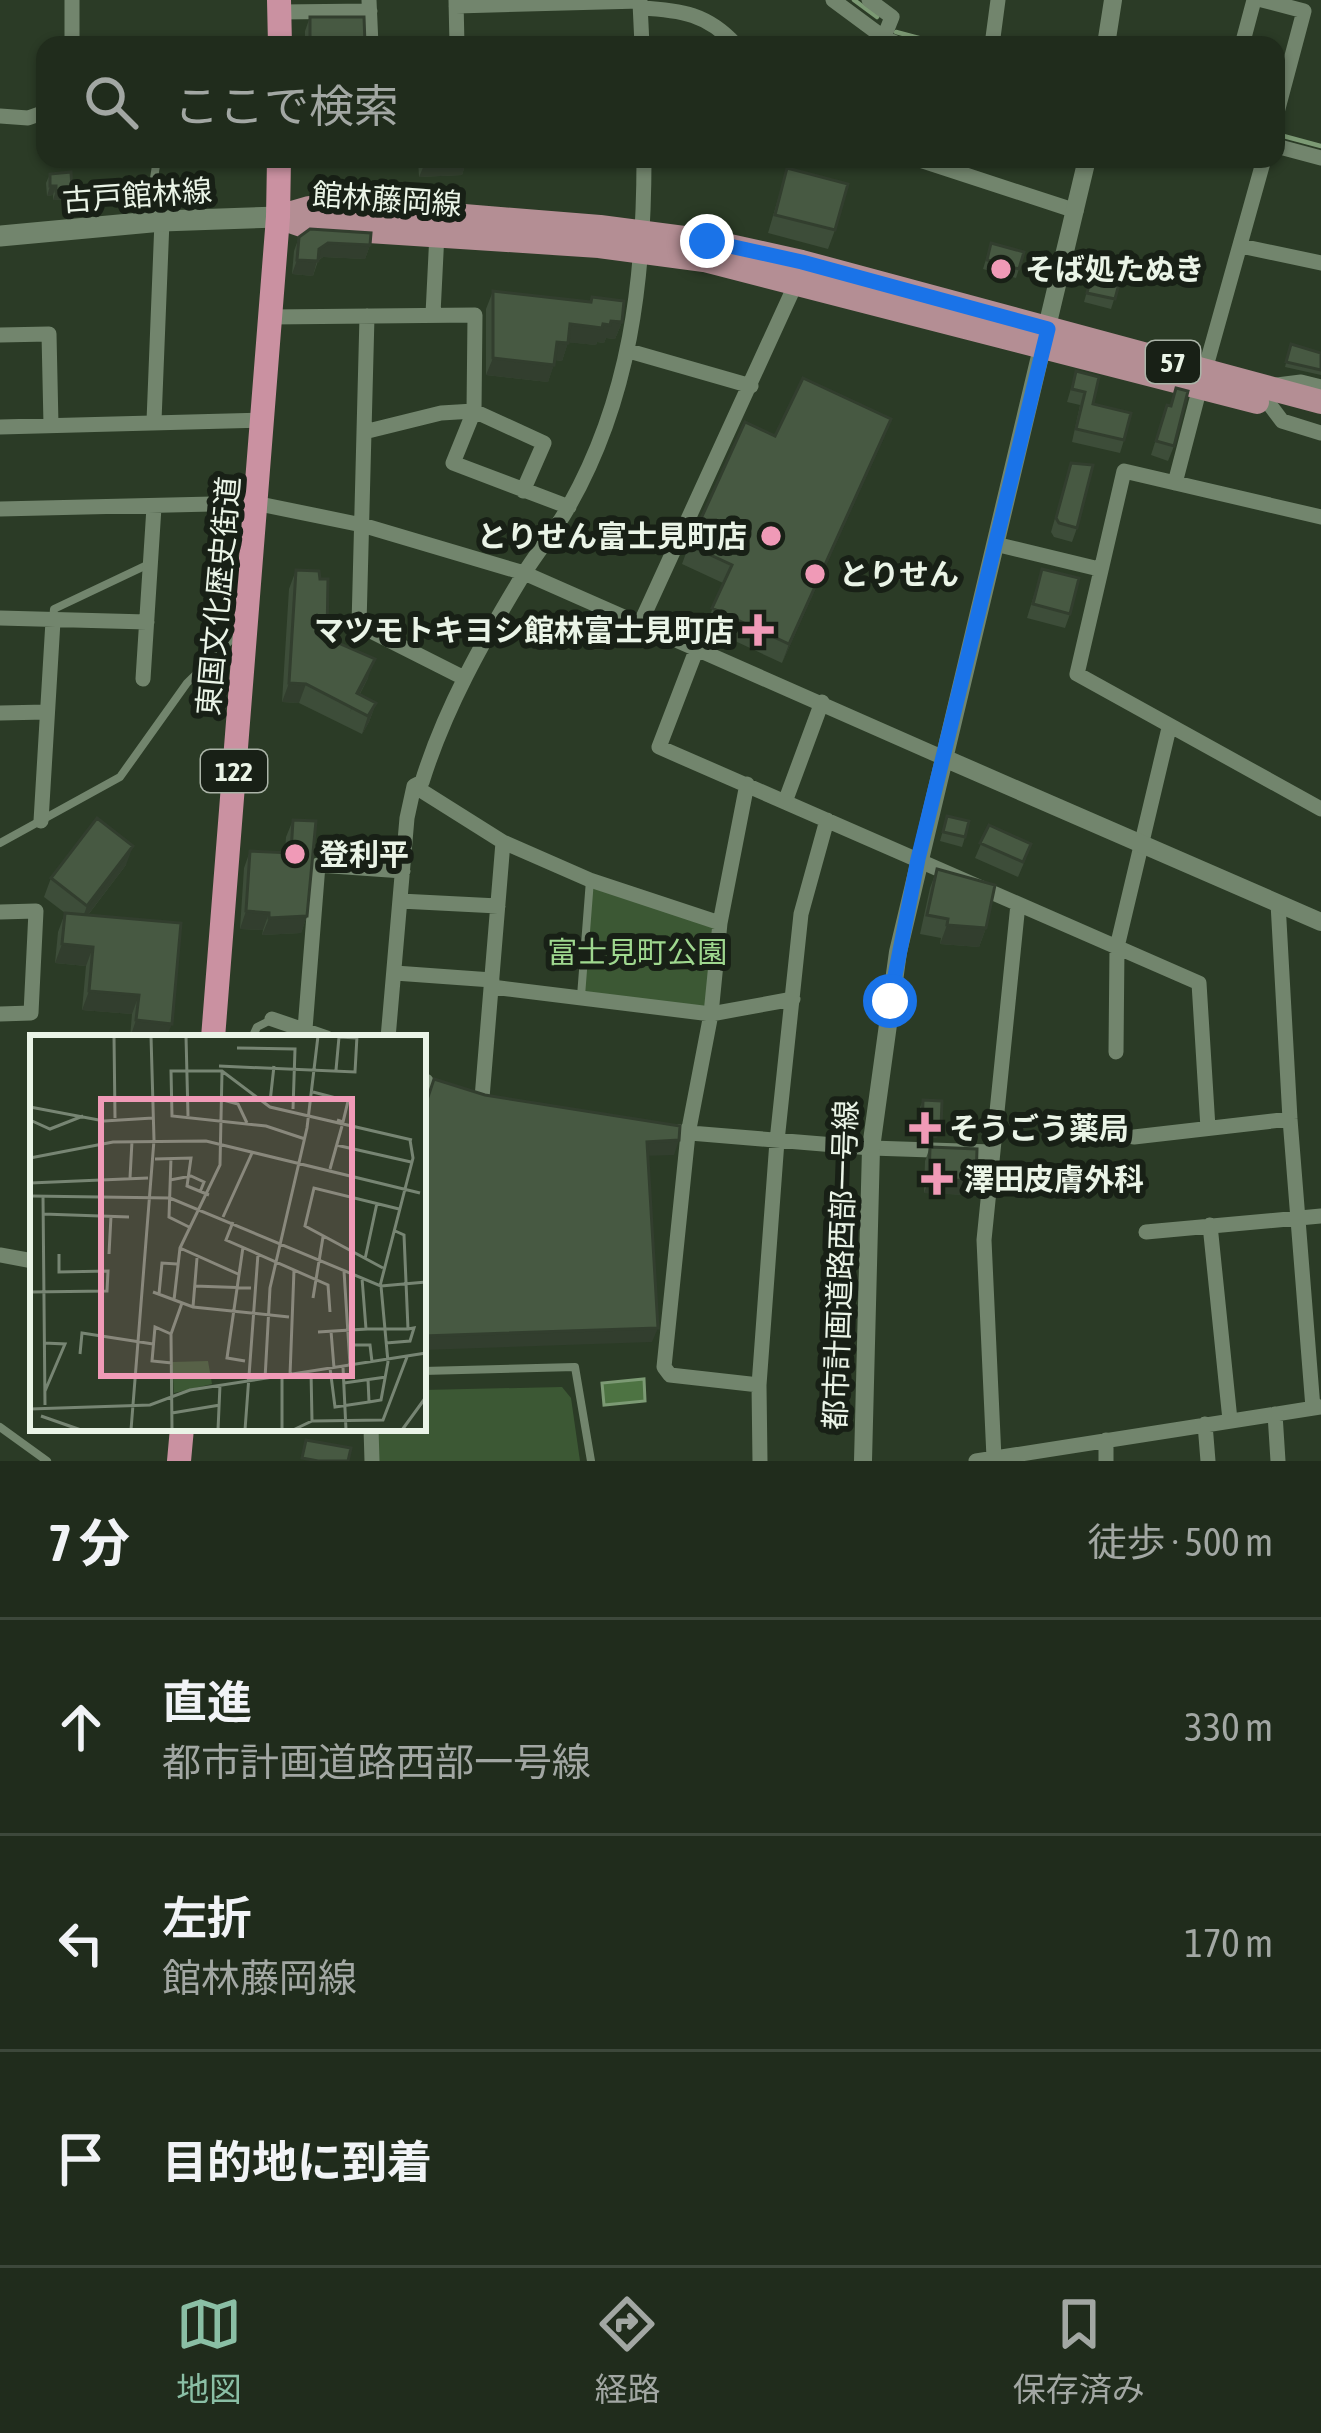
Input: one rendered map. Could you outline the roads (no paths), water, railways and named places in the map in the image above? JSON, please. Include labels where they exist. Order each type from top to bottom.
[{"type":"highway","points":[[279,6],[280,36]]},
{"type":"highway","name":"東国文化歴史街道","points":[[213,1035],[279,168]]},
{"type":"highway","points":[[179,1461],[182,1431]]},
{"type":"main road","name":"館林藤岡線","points":[[278,217],[309,208],[644,241],[802,262],[1046,338]]},
{"type":"main road","name":"古戸館林線","points":[[0,236],[278,217]]},
{"type":"main road","name":"館林藤岡線","points":[[278,217],[307,226],[644,241],[1203,379],[1270,397],[1321,419]]},
{"type":"main road","name":"館林藤岡線","points":[[1270,397],[1321,402]]},
{"type":"street","points":[[72,0],[72,36]]},
{"type":"street","points":[[833,0],[876,36]]},
{"type":"street","points":[[869,0],[894,9]]},
{"type":"street","points":[[993,36],[998,0]]},
{"type":"street","points":[[1107,36],[1113,0]]},
{"type":"street","points":[[1245,36],[1258,0],[1304,11],[1285,82]]},
{"type":"street","points":[[457,36],[456,3],[547,1],[640,3],[687,10],[728,36]]},
{"type":"street","points":[[640,3],[642,36]]},
{"type":"street","points":[[279,6],[369,5],[371,36]]},
{"type":"street","points":[[0,116],[36,115]]},
{"type":"street","points":[[1285,148],[1321,158]]},
{"type":"street","points":[[388,1035],[406,818],[414,786],[422,782],[437,735],[464,678],[524,573],[569,508],[601,440],[629,351],[644,241],[644,168]]},
{"type":"street","points":[[945,168],[1076,211]]},
{"type":"street","name":"都市計画道路西部一号線","points":[[862,1461],[872,1148],[890,1001],[918,859],[1085,168]]},
{"type":"street","points":[[1175,483],[1262,168]]},
{"type":"street","points":[[154,421],[155,222]]},
{"type":"street","points":[[433,314],[437,233]]},
{"type":"street","points":[[1241,245],[1321,263]]},
{"type":"street","points":[[640,624],[797,281]]},
{"type":"street","points":[[270,317],[475,315],[474,411],[453,463],[569,508]]},
{"type":"street","points":[[368,316],[359,625],[464,678]]},
{"type":"street","points":[[0,335],[50,334],[51,425]]},
{"type":"street","points":[[629,351],[751,386]]},
{"type":"street","points":[[1321,387],[1288,382],[1270,397],[1282,421],[1321,433]]},
{"type":"street","points":[[364,432],[441,413],[474,411],[544,442],[523,491]]},
{"type":"street","points":[[0,427],[262,420]]},
{"type":"street","points":[[1321,518],[1124,471],[1077,674],[1321,809]]},
{"type":"street","points":[[0,509],[255,503],[362,525],[524,573],[1321,922]]},
{"type":"street","points":[[142,679],[154,507]]},
{"type":"street","points":[[995,544],[1099,569]]},
{"type":"street","points":[[0,618],[146,622]]},
{"type":"street","points":[[40,821],[53,621]]},
{"type":"street","points":[[697,648],[659,747],[1198,983],[1208,1128]]},
{"type":"street","points":[[785,802],[822,702]]},
{"type":"street","points":[[0,712],[46,712]]},
{"type":"street","points":[[1116,1052],[1118,947],[1169,728]]},
{"type":"street","points":[[747,784],[688,1134],[664,1366],[670,1376],[760,1385]]},
{"type":"street","points":[[414,786],[503,842],[590,880],[720,923]]},
{"type":"street","points":[[760,1461],[760,1385],[777,1141],[801,914],[827,820]]},
{"type":"street","points":[[482,1098],[503,842]]},
{"type":"street","points":[[305,1029],[318,865],[403,871]]},
{"type":"street","points":[[400,901],[498,906]]},
{"type":"street","points":[[1018,904],[984,1247],[985,1460],[1317,1407],[1313,1301],[1298,1216],[1290,1119],[1278,903]]},
{"type":"street","points":[[0,912],[36,911],[32,1013],[0,1014]]},
{"type":"street","points":[[394,973],[711,1014],[793,999]]},
{"type":"street","points":[[272,1019],[319,1035]]},
{"type":"street","points":[[426,1084],[444,1087]]},
{"type":"street","points":[[464,1093],[505,1102]]},
{"type":"street","points":[[1134,1137],[1290,1119]]},
{"type":"street","points":[[665,1130],[872,1148],[992,1152]]},
{"type":"street","points":[[1146,1232],[1321,1216]]},
{"type":"street","points":[[1210,1225],[1229,1420]]},
{"type":"street","points":[[0,1255],[30,1260]]},
{"type":"street","points":[[1275,1414],[1279,1461]]},
{"type":"street","points":[[1205,1424],[1208,1461]]},
{"type":"street","points":[[371,1431],[372,1461]]},
{"type":"street","points":[[1106,1440],[1106,1461]]},
{"type":"lane","points":[[155,222],[157,168]]},
{"type":"lane","points":[[53,621],[54,610],[151,563]]},
{"type":"lane","points":[[0,843],[120,777],[187,683],[231,635],[245,627]]},
{"type":"lane","points":[[580,998],[590,880]]},
{"type":"lane","points":[[253,1035],[257,1027],[272,1019]]},
{"type":"lane","points":[[426,1371],[575,1366],[591,1461]]},
{"type":"lane","points":[[0,1427],[47,1461]]},
{"type":"waterway","points":[[854,0],[877,17]]},
{"type":"waterway","points":[[896,32],[911,36]]},
{"type":"waterway","points":[[1285,136],[1321,146]]},
{"type":"place","name":"そば処たぬき","points":[[1001,269]]},
{"type":"place","name":"とりせん富士見町店","points":[[771,536]]},
{"type":"place","name":"とりせん","points":[[815,574]]},
{"type":"place","name":"マツモトキヨシ館林富士見町店","points":[[758,630]]},
{"type":"place","name":"登利平","points":[[295,854]]},
{"type":"place","name":"そうごう薬局","points":[[925,1128]]},
{"type":"place","name":"澤田皮膚外科","points":[[937,1179]]},
{"type":"park label","name":"富士見町公園","points":[[637,952]]}]
